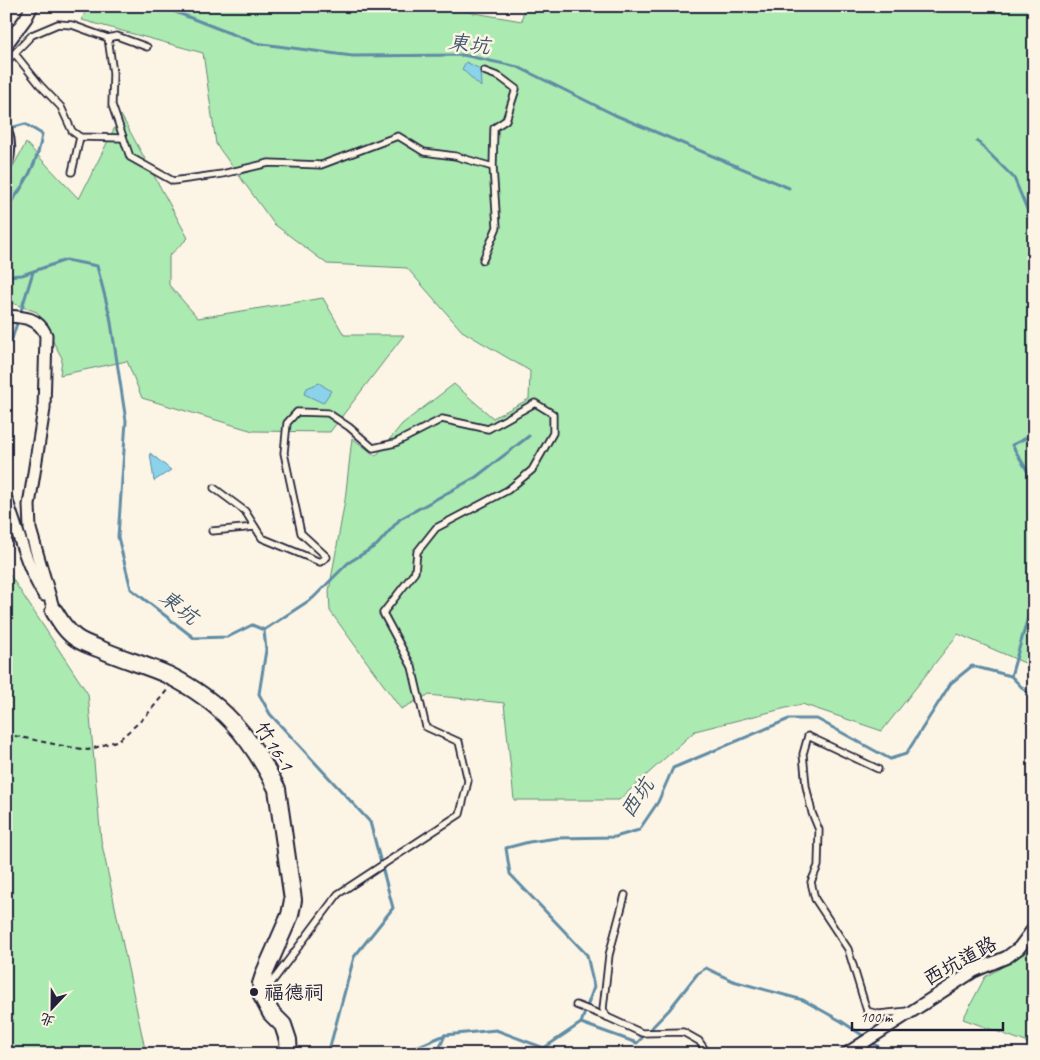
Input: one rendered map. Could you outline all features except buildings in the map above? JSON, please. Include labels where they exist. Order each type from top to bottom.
[{"type":"street","points":[[6,45],[26,18],[32,6]]},
{"type":"street","points":[[6,164],[10,154],[7,134]]},
{"type":"street","points":[[9,316],[26,318],[37,322],[42,328],[46,342],[44,409],[29,505],[30,529],[54,611]]},
{"type":"street","points":[[6,499],[36,581],[54,611]]},
{"type":"street","name":"竹16-1","points":[[54,611],[62,624],[79,640],[176,680],[211,701],[230,718],[249,743],[277,789],[293,900],[290,915],[263,978],[262,996]]},
{"type":"street","name":"西坑道路","points":[[846,1054],[974,971],[1007,957],[1020,948],[1034,928]]},
{"type":"street","points":[[262,996],[271,1013],[284,1025],[289,1054]]},
{"type":"lane","points":[[6,62],[32,35],[58,24],[72,25],[108,38],[117,36],[147,47]]},
{"type":"lane","points":[[108,38],[112,73],[112,105],[130,157],[173,181],[222,174],[269,163],[321,164],[398,136],[424,152],[456,156],[493,167]]},
{"type":"lane","points":[[14,54],[61,107],[72,131],[80,137],[123,138]]},
{"type":"lane","points":[[483,260],[498,227],[493,167],[494,128],[506,120],[516,89],[500,77],[484,71]]},
{"type":"lane","points":[[72,172],[80,137]]},
{"type":"lane","points":[[214,488],[245,511],[262,538],[320,562],[327,557],[301,533],[284,453],[287,423],[297,412],[328,413],[349,427],[374,448],[394,443],[442,419],[488,429],[534,403],[553,414],[553,433],[532,470],[508,490],[436,528],[417,552],[415,572],[383,613],[412,667],[426,726],[459,742],[468,781],[460,814],[338,894],[262,996]]},
{"type":"lane","points":[[212,531],[255,527]]},
{"type":"lane","points":[[878,769],[808,736],[802,754],[812,813],[819,830],[818,866],[811,882],[815,899],[848,949],[868,1010],[879,1014],[912,1011]]},
{"type":"lane","points":[[607,1017],[603,1009],[609,955],[625,895]]},
{"type":"lane","points":[[576,1005],[642,1033],[683,1032],[699,1041],[708,1054]]},
{"type":"path","points":[[6,734],[88,750],[119,740],[146,716],[176,680]]},
{"type":"green space","points":[[87,6],[433,6],[522,21],[524,6],[1034,6],[1034,667],[958,634],[882,731],[802,704],[695,731],[619,800],[514,800],[504,703],[428,695],[401,709],[330,611],[329,591],[345,500],[352,438],[376,456],[402,424],[454,384],[493,418],[529,399],[530,371],[462,331],[407,268],[327,264],[274,224],[216,144],[203,53],[82,20]]},
{"type":"green space","points":[[121,115],[188,238],[169,256],[169,285],[198,318],[323,298],[344,335],[404,335],[330,432],[253,431],[142,398],[127,361],[60,375],[62,358],[37,312],[6,301],[6,179],[26,143],[79,199]]},
{"type":"green space","points":[[6,569],[88,694],[101,840],[146,1054],[6,1054]]},
{"type":"green space","points":[[1034,940],[1034,1045],[963,1019],[985,977],[1027,952]]},
{"type":"water","points":[[466,62],[480,69],[481,87],[462,69]]},
{"type":"water","points":[[319,383],[331,391],[323,403],[304,394],[307,388]]},
{"type":"water","points":[[150,453],[171,470],[154,481]]},
{"type":"waterway","name":"東坑","points":[[6,8],[18,6]]},
{"type":"waterway","name":"東坑","points":[[126,6],[173,11],[255,43],[352,56],[463,55],[518,67],[615,115],[789,188]]},
{"type":"waterway","name":"東坑","points":[[6,16],[11,8]]},
{"type":"waterway","name":"東坑","points":[[6,208],[19,192],[30,173],[38,154],[42,134],[25,124],[7,129]]},
{"type":"waterway","points":[[977,141],[1014,178],[1034,226]]},
{"type":"waterway","name":"東坑","points":[[6,276],[22,275],[66,260],[97,266],[110,316],[126,421],[118,537],[131,589],[194,638],[228,637],[252,625],[264,630],[266,650],[259,694],[270,714],[370,822],[393,908],[354,957],[328,1054]]},
{"type":"waterway","points":[[20,314],[33,272]]},
{"type":"waterway","points":[[6,349],[12,339],[18,320]]},
{"type":"waterway","points":[[1034,434],[1012,445],[1034,482]]},
{"type":"waterway","points":[[264,630],[313,598],[348,563],[377,545],[400,519],[476,477],[529,436]]},
{"type":"waterway","points":[[1011,676],[1034,597]]},
{"type":"waterway","name":"西坑","points":[[400,1054],[445,1035],[496,1030],[544,1048],[581,1023],[594,987],[587,955],[510,874],[506,848],[557,838],[615,837],[639,830],[658,802],[673,768],[789,719],[817,719],[890,759],[906,754],[951,683],[972,666],[1011,676],[1034,700]]},
{"type":"waterway","points":[[581,1023],[637,1043],[669,1010],[698,973],[706,968],[733,981],[803,1000],[865,1037]]},
{"type":"waterway","points":[[437,1054],[445,1035]]},
{"type":"waterway","points":[[870,1041],[886,1052],[898,1054]]},
{"type":"place","name":"福德祠","points":[[254,992]]}]
